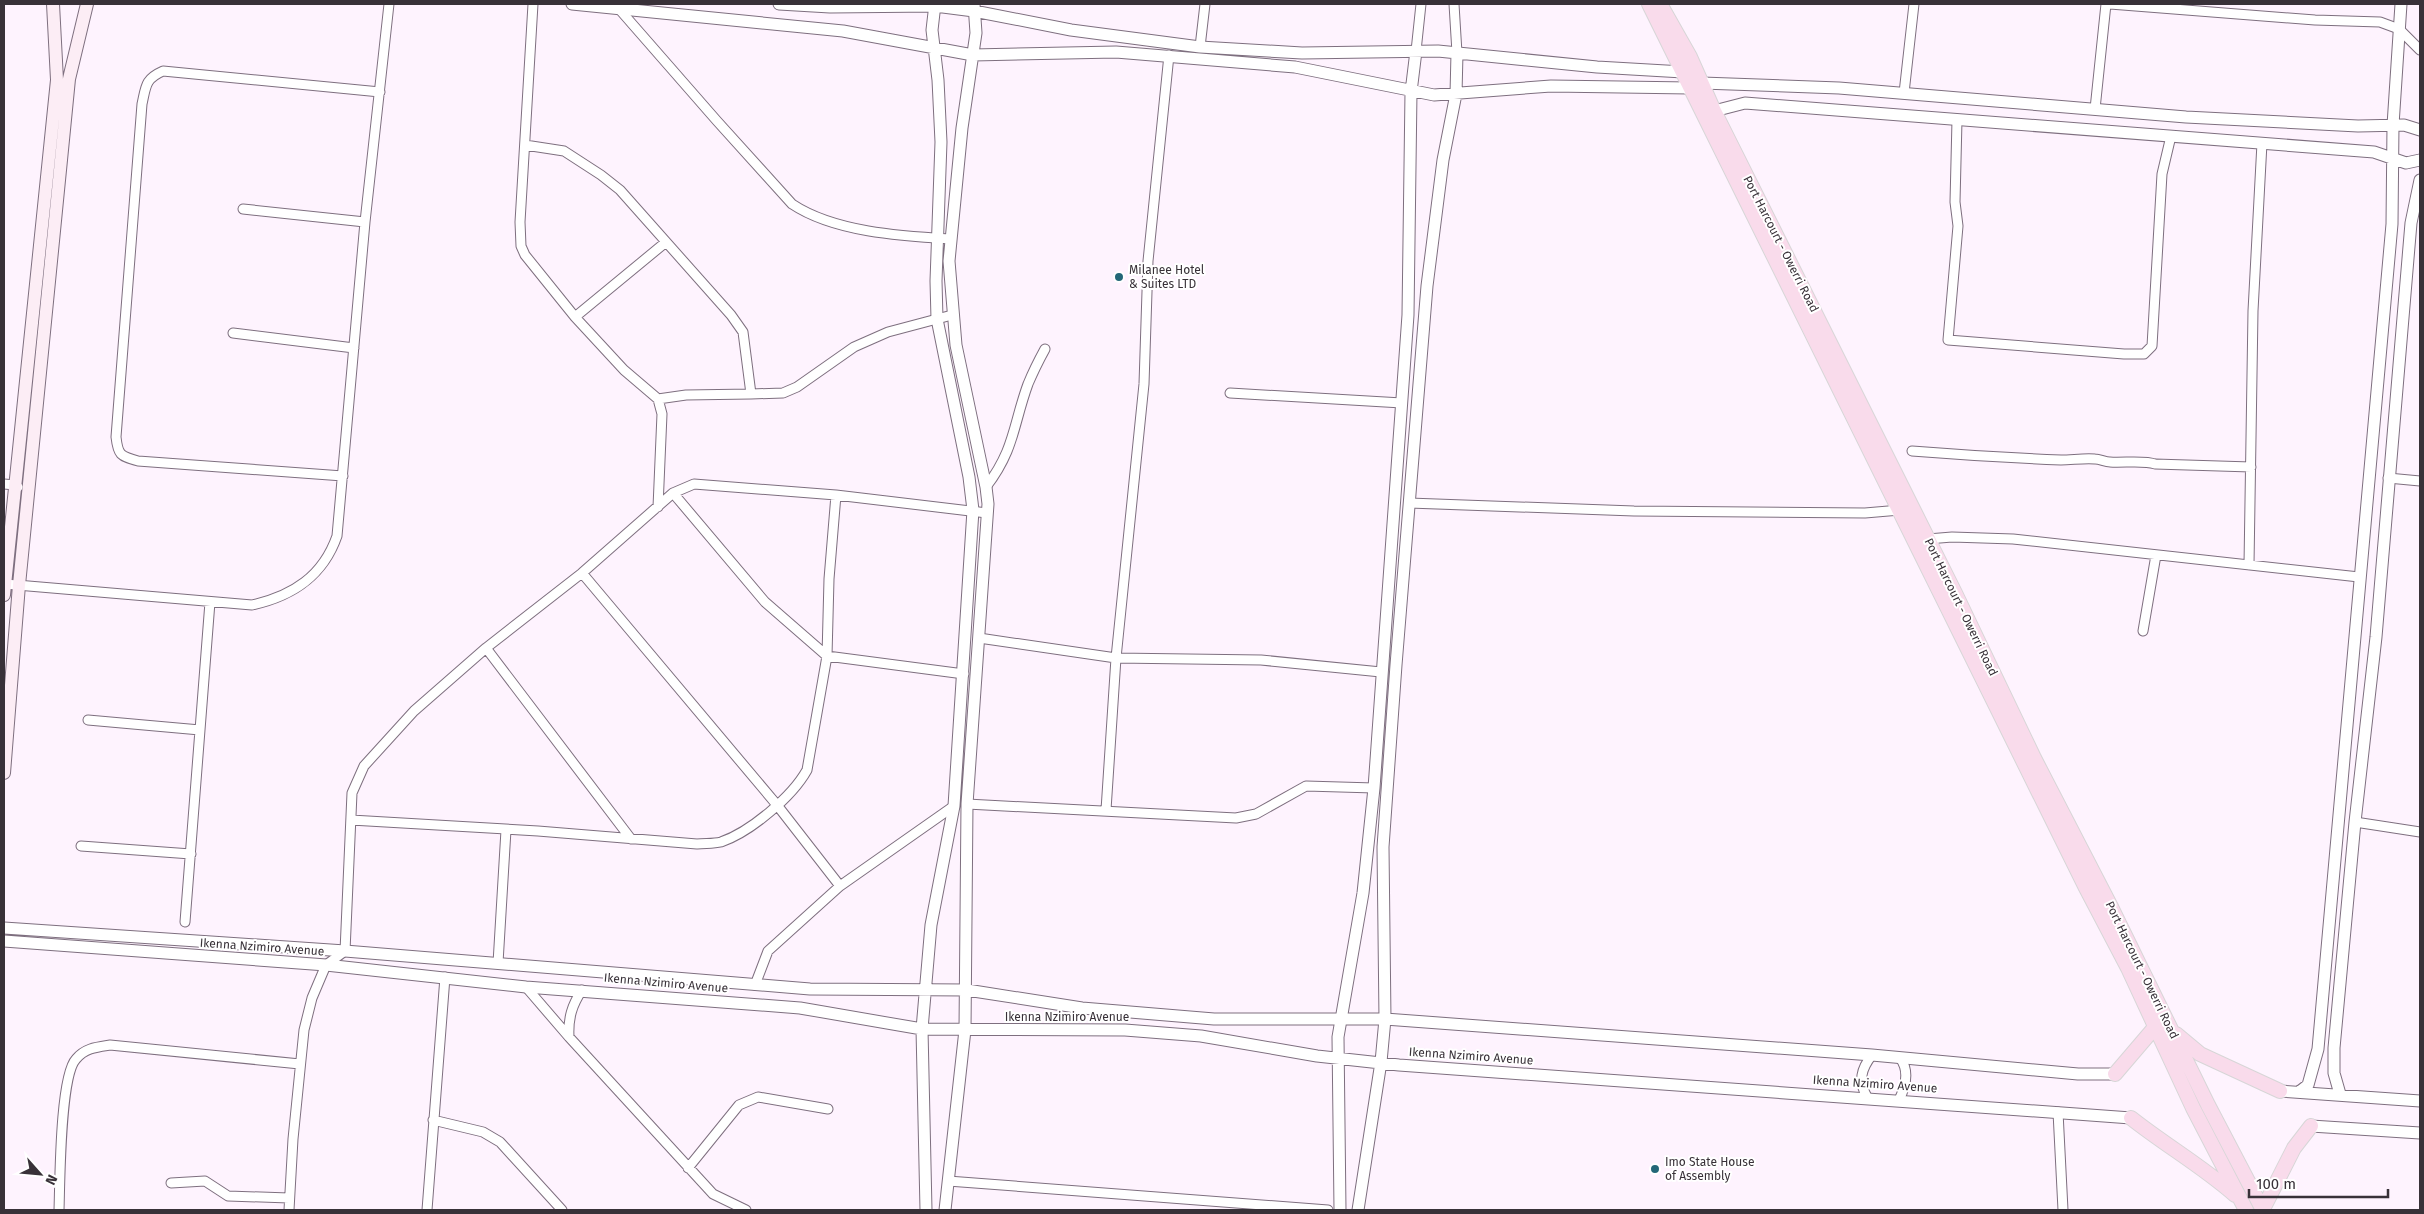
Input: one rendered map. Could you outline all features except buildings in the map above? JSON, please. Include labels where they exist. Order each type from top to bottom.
[{"type":"main road","points":[[4,590],[10,526],[9,484],[57,80],[52,4]]},
{"type":"main road","name":"Port Harcourt - Owerri Road","points":[[1649,4],[1683,72],[1714,111],[1928,539],[2034,758],[2208,1105],[2263,1210]]},
{"type":"main road","name":"Port Harcourt - Owerri Road","points":[[1660,4],[1690,57],[1696,86],[1900,510],[2156,1026],[2192,1108],[2243,1205]]},
{"type":"main road","points":[[4,773],[19,585],[69,79],[88,7]]},
{"type":"main road","points":[[2116,1074],[2156,1026]]},
{"type":"main road","points":[[2172,1032],[2200,1054],[2280,1091]]},
{"type":"main road","points":[[2131,1118],[2152,1135],[2215,1177],[2243,1205]]},
{"type":"main road","points":[[2263,1210],[2294,1148],[2312,1126]]},
{"type":"street","points":[[4,590],[19,585],[252,605],[274,600],[295,590],[318,572],[331,553],[337,536],[365,222],[389,4]]},
{"type":"street","points":[[533,4],[520,222],[521,246],[525,255],[575,316],[624,370],[658,399],[662,414],[658,507]]},
{"type":"street","points":[[572,4],[813,28],[880,37],[973,55],[1116,52],[1169,55],[1316,70],[1411,92],[1434,95],[1551,86],[1839,88],[2186,117],[2358,126],[2414,126],[2420,130]]},
{"type":"street","points":[[779,4],[830,7],[935,5],[974,8],[1071,30],[1200,47],[1302,53],[1416,51],[1457,53],[1597,67],[1683,72]]},
{"type":"street","points":[[1200,47],[1205,4]]},
{"type":"street","points":[[1340,1210],[1338,1058],[1341,1017],[1353,961],[1363,893],[1374,788],[1408,315],[1411,92],[1421,4]]},
{"type":"street","points":[[1358,1210],[1382,1062],[1385,1019],[1383,847],[1427,286],[1443,160],[1456,94],[1457,53],[1454,4]]},
{"type":"street","points":[[1904,94],[1914,4]]},
{"type":"street","points":[[2095,110],[2106,4]]},
{"type":"street","points":[[2110,4],[2314,20],[2380,22],[2399,29],[2420,50]]},
{"type":"street","points":[[2299,1092],[2308,1085],[2318,1049],[2392,224],[2393,125],[2401,4]]},
{"type":"street","points":[[926,1210],[922,1029],[931,925],[954,806],[964,674],[972,510],[969,477],[937,319],[941,142],[932,30],[935,5]]},
{"type":"street","points":[[945,1210],[965,1030],[967,990],[967,804],[987,513],[986,487],[956,345],[949,261],[962,128],[976,33],[974,8]]},
{"type":"street","points":[[620,10],[717,122],[792,204],[806,213],[832,224],[950,239]]},
{"type":"street","points":[[1106,810],[1116,658],[1144,384],[1148,261],[1169,55]]},
{"type":"street","points":[[343,476],[138,461],[124,457],[118,451],[116,437],[142,104],[146,84],[152,76],[163,71],[380,92]]},
{"type":"street","points":[[1714,111],[1746,103],[2374,152],[2406,163],[2420,160]]},
{"type":"street","points":[[1957,120],[1956,202],[1958,226],[1948,340],[2114,354],[2144,354],[2152,346],[2162,174],[2172,136]]},
{"type":"street","points":[[2248,565],[2254,310],[2262,143]]},
{"type":"street","points":[[525,145],[552,148],[575,156],[620,190],[743,332],[751,394]]},
{"type":"street","points":[[2340,1094],[2334,1073],[2334,1048],[2355,822],[2376,637],[2411,223],[2420,180]]},
{"type":"street","points":[[243,208],[365,222]]},
{"type":"street","points":[[575,316],[666,242]]},
{"type":"street","points":[[658,399],[686,395],[783,393],[797,387],[854,347],[888,332],[952,315]]},
{"type":"street","points":[[233,333],[354,348]]},
{"type":"street","points":[[986,487],[1002,466],[1009,450],[1028,384],[1045,349]]},
{"type":"street","points":[[1230,393],[1402,403]]},
{"type":"street","points":[[1912,451],[1976,456],[2074,460],[2095,459],[2110,462],[2251,467]]},
{"type":"street","points":[[2388,478],[2420,481]]},
{"type":"street","points":[[9,484],[22,490],[28,501]]},
{"type":"street","points":[[289,1210],[304,1030],[312,998],[326,965],[345,950],[352,793],[364,766],[414,711],[486,648],[582,573],[673,493],[694,484],[836,495],[987,513]]},
{"type":"street","points":[[673,493],[764,602],[827,656],[964,674]]},
{"type":"street","points":[[351,820],[697,844],[719,842],[740,834],[777,805],[800,783],[807,770],[827,656],[829,579],[836,495]]},
{"type":"street","points":[[1409,502],[1634,511],[1865,514],[1900,510]]},
{"type":"street","points":[[4,514],[10,526]]},
{"type":"street","points":[[1928,539],[1952,537],[2013,539],[2359,577]]},
{"type":"street","points":[[2142,631],[2156,555]]},
{"type":"street","points":[[582,573],[777,805],[840,886]]},
{"type":"street","points":[[186,922],[210,602]]},
{"type":"street","points":[[979,638],[1116,658],[1261,660],[1381,672]]},
{"type":"street","points":[[486,648],[631,839]]},
{"type":"street","points":[[88,720],[200,730]]},
{"type":"street","points":[[967,804],[1236,818],[1256,814],[1306,786],[1374,788]]},
{"type":"street","points":[[754,985],[768,951],[840,886],[954,806]]},
{"type":"street","points":[[2355,822],[2420,832]]},
{"type":"street","points":[[498,963],[506,830]]},
{"type":"street","points":[[81,846],[191,854]]},
{"type":"street","name":"Ikenna Nzimiro Avenue","points":[[4,928],[345,950],[810,989],[925,988],[967,990],[1082,1008],[1168,1016],[1214,1019],[1341,1017],[1385,1019],[1872,1055],[2078,1074],[2116,1074]]},
{"type":"street","name":"Ikenna Nzimiro Avenue","points":[[4,942],[326,965],[526,987],[800,1008],[922,1029],[1124,1030],[1182,1034],[1338,1058],[1382,1062],[2131,1118]]},
{"type":"street","points":[[426,1210],[445,977]]},
{"type":"street","points":[[526,987],[569,1037],[713,1194],[746,1210]]},
{"type":"street","points":[[569,1037],[569,1016],[573,1004],[582,990]]},
{"type":"street","points":[[58,1210],[66,1086],[75,1060],[90,1048],[110,1045],[300,1064]]},
{"type":"street","points":[[1867,1098],[1862,1088],[1861,1077],[1864,1066],[1872,1055]]},
{"type":"street","points":[[1899,1100],[1906,1081],[1905,1065],[1900,1058]]},
{"type":"street","points":[[2280,1091],[2420,1101]]},
{"type":"street","points":[[688,1168],[739,1105],[758,1097],[828,1109]]},
{"type":"street","points":[[2058,1112],[2063,1210]]},
{"type":"street","points":[[433,1120],[483,1132],[500,1142],[562,1210]]},
{"type":"street","points":[[2312,1126],[2420,1133]]},
{"type":"street","points":[[172,1183],[205,1181],[228,1196],[289,1198]]},
{"type":"street","points":[[948,1181],[1328,1210]]},
{"type":"place","name":"Milanee Hotel & Suites LTD","points":[[1119,277]]},
{"type":"place","name":"Imo State House of Assembly","points":[[1655,1169]]}]
